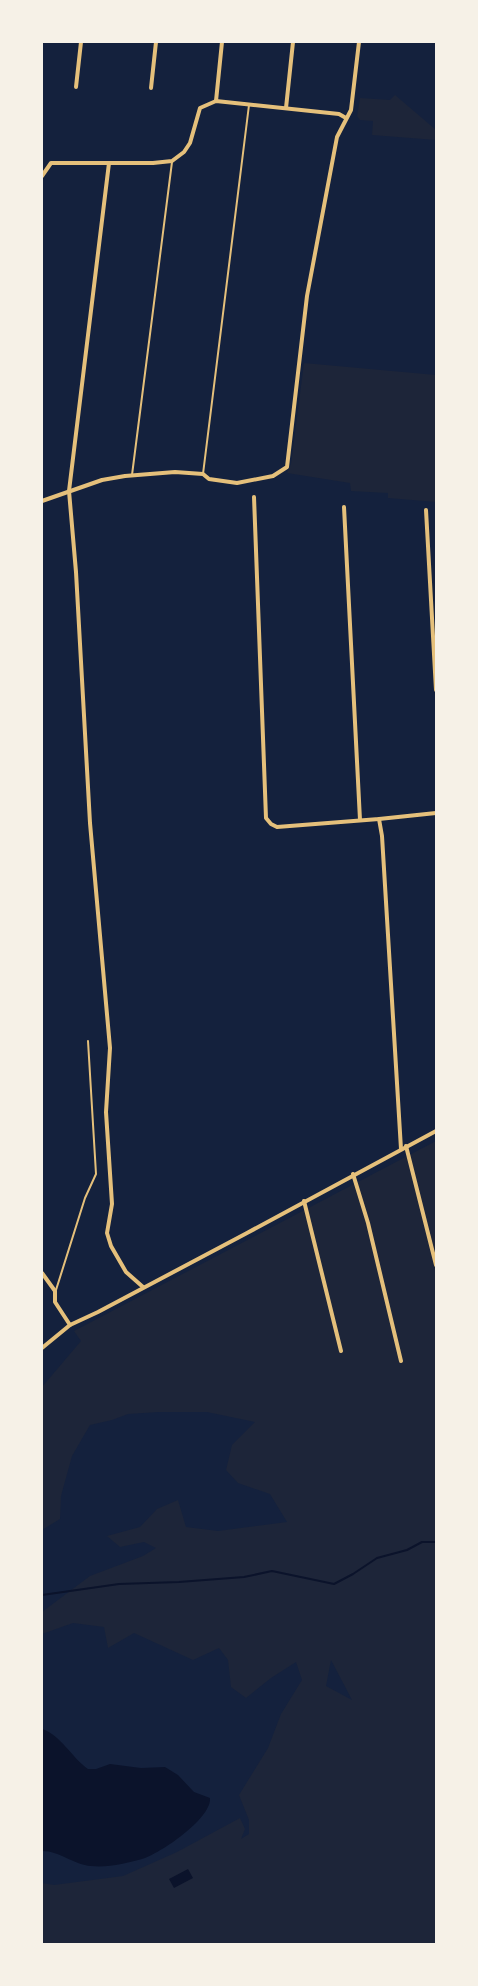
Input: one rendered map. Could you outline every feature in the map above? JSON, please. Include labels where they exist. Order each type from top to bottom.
[{"type":"street","points":[[76,87],[81,42]]},
{"type":"street","points":[[151,88],[156,42]]},
{"type":"street","points":[[216,101],[222,42]]},
{"type":"street","points":[[286,108],[293,42]]},
{"type":"street","points":[[42,501],[102,480],[175,472],[203,474],[210,479],[237,483],[273,476],[287,467],[307,296],[337,137],[351,110],[359,42]]},
{"type":"street","points":[[42,176],[51,163],[153,163],[172,161],[184,152],[190,143],[200,108],[216,101],[339,114],[346,118]]},
{"type":"street","points":[[109,163],[69,491],[77,580],[90,823],[110,1048],[106,1112],[112,1204],[107,1233],[111,1246],[126,1272],[143,1287]]},
{"type":"street","points":[[254,497],[266,818],[271,824],[277,827],[436,813]]},
{"type":"street","points":[[344,507],[360,820]]},
{"type":"street","points":[[426,510],[436,690]]},
{"type":"street","points":[[379,819],[382,836],[401,1149]]},
{"type":"street","points":[[42,1348],[70,1325],[436,1131]]},
{"type":"street","points":[[406,1146],[436,1265]]},
{"type":"street","points":[[353,1174],[368,1224],[401,1361]]},
{"type":"street","points":[[304,1201],[341,1351]]},
{"type":"street","points":[[42,1273],[55,1291],[55,1302],[70,1325]]},
{"type":"lane","points":[[203,474],[249,104]]},
{"type":"lane","points":[[132,476],[172,161]]},
{"type":"lane","points":[[55,1291],[85,1198],[96,1174],[88,1041]]},
{"type":"shaded area","points":[[395,95],[436,130],[436,140],[372,135],[373,121],[360,120],[357,116],[360,98],[390,100]]},
{"type":"shaded area","points":[[304,363],[436,375],[436,502],[388,498],[388,493],[351,491],[350,483],[287,473],[291,464]]},
{"type":"shaded area","points":[[436,1141],[436,1944],[42,1944],[42,1883],[54,1885],[123,1876],[177,1852],[240,1818],[245,1829],[241,1839],[249,1834],[249,1820],[239,1795],[268,1748],[281,1714],[302,1680],[296,1662],[271,1678],[246,1698],[231,1687],[228,1660],[219,1648],[193,1660],[134,1633],[108,1648],[104,1627],[73,1623],[42,1634],[42,1612],[90,1576],[143,1556],[156,1548],[144,1542],[120,1547],[107,1536],[140,1527],[157,1509],[178,1500],[186,1527],[218,1531],[287,1522],[270,1494],[238,1483],[226,1470],[232,1445],[255,1422],[207,1412],[159,1412],[128,1414],[112,1420],[90,1425],[72,1456],[61,1496],[60,1519],[42,1530],[42,1387],[81,1341],[74,1331]],"holes":[[[331,1660],[352,1700],[326,1686]]]},
{"type":"shaded area","points":[[42,1729],[49,1732],[61,1741],[88,1769],[96,1769],[110,1764],[141,1768],[165,1767],[178,1775],[194,1792],[210,1798],[208,1806],[203,1815],[184,1834],[161,1850],[136,1861],[110,1866],[91,1866],[79,1863],[55,1853],[42,1851]]},
{"type":"shaded area","points":[[188,1869],[193,1878],[174,1888],[169,1879]]},
{"type":"waterway","points":[[42,1595],[119,1584],[179,1582],[244,1577],[272,1571],[334,1584],[353,1574],[377,1558],[407,1550],[422,1542],[436,1542]]}]
